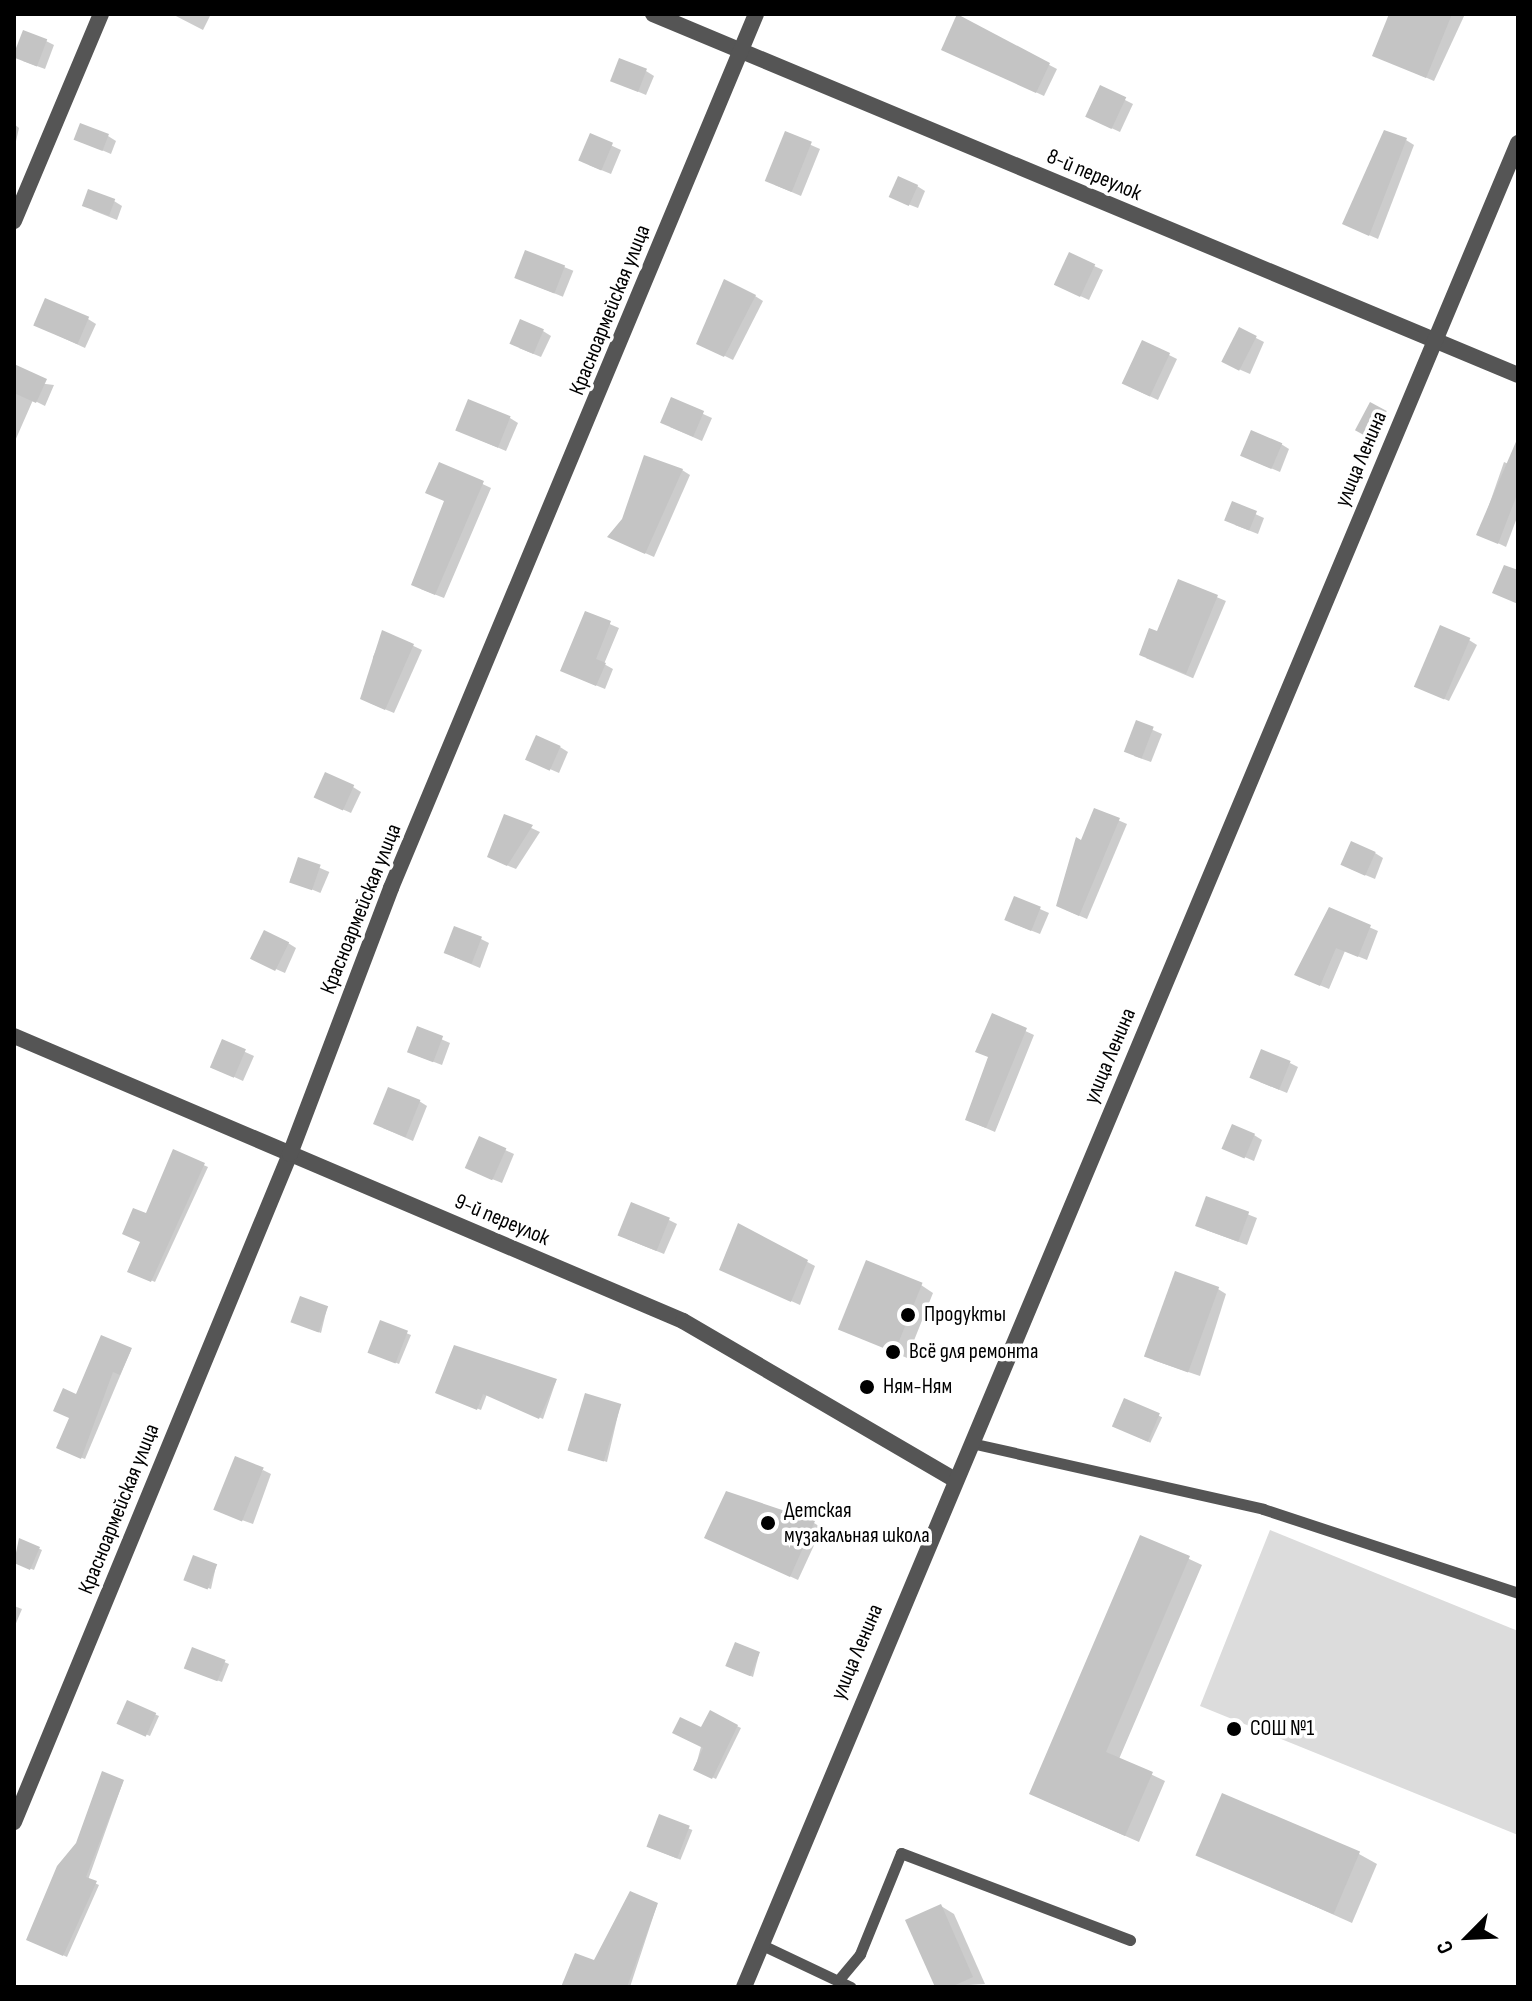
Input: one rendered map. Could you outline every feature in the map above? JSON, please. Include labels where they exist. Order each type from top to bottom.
[{"type":"street","points":[[14,221],[101,14]]},
{"type":"street","name":"8-й переулок","points":[[653,14],[1518,375]]},
{"type":"street","name":"Красноармейская улица","points":[[14,1822],[290,1154],[391,888],[756,14]]},
{"type":"street","name":"улица Ленина","points":[[744,1987],[1518,143]]},
{"type":"street","name":"9-й переулок","points":[[14,1036],[683,1321],[955,1480]]},
{"type":"lane","points":[[971,1443],[1263,1509],[1518,1593]]},
{"type":"lane","points":[[841,1977],[860,1954],[901,1853],[1130,1940]]},
{"type":"lane","points":[[762,1945],[841,1977],[851,1987]]},
{"type":"shaded area","points":[[1270,1530],[1518,1631],[1518,1835],[1200,1706]]},
{"type":"building","points":[[957,14],[1050,63],[1036,93],[941,50]]},
{"type":"building","points":[[1389,14],[1452,14],[1426,78],[1372,56]]},
{"type":"building","points":[[23,30],[47,39],[37,66],[14,58]]},
{"type":"building","points":[[619,58],[647,69],[638,92],[610,81]]},
{"type":"building","points":[[1100,85],[1126,97],[1111,129],[1085,117]]},
{"type":"building","points":[[80,123],[109,134],[102,151],[74,140]]},
{"type":"building","points":[[1384,130],[1407,138],[1369,236],[1342,224]]},
{"type":"building","points":[[785,131],[812,142],[792,192],[765,181]]},
{"type":"building","points":[[590,133],[613,143],[601,170],[578,161]]},
{"type":"building","points":[[898,176],[918,185],[909,206],[889,197]]},
{"type":"building","points":[[88,189],[115,199],[109,216],[82,206]]},
{"type":"building","points":[[525,250],[565,265],[554,293],[514,278]]},
{"type":"building","points":[[1069,252],[1095,264],[1080,297],[1054,285]]},
{"type":"building","points":[[724,279],[756,295],[724,357],[696,344]]},
{"type":"building","points":[[45,298],[89,317],[77,344],[33,326]]},
{"type":"building","points":[[520,319],[544,329],[533,354],[509,344]]},
{"type":"building","points":[[1239,327],[1257,336],[1239,371],[1221,362]]},
{"type":"building","points":[[1142,340],[1170,353],[1150,397],[1122,384]]},
{"type":"building","points":[[14,364],[47,379],[36,403],[14,393]]},
{"type":"building","points":[[671,397],[704,411],[693,437],[660,423]]},
{"type":"building","points":[[468,399],[511,416],[498,448],[455,431]]},
{"type":"building","points":[[1370,402],[1387,411],[1372,439],[1355,430]]},
{"type":"building","points":[[1251,430],[1282,443],[1271,469],[1240,456]]},
{"type":"building","points":[[1518,437],[1518,492],[1498,544],[1476,535]]},
{"type":"building","points":[[644,455],[683,469],[645,554],[607,537],[622,519]]},
{"type":"building","points":[[439,462],[484,481],[435,595],[411,585],[444,501],[425,493]]},
{"type":"building","points":[[1232,501],[1257,511],[1249,531],[1224,520]]},
{"type":"building","points":[[1504,565],[1518,570],[1518,604],[1492,593]]},
{"type":"building","points":[[1178,579],[1218,595],[1186,674],[1139,655],[1149,628],[1157,631]]},
{"type":"building","points":[[585,611],[611,621],[596,659],[606,663],[596,686],[560,671]]},
{"type":"building","points":[[1440,625],[1470,638],[1444,700],[1414,687]]},
{"type":"building","points":[[382,630],[414,644],[385,710],[360,699]]},
{"type":"building","points":[[1136,720],[1154,727],[1142,759],[1124,752]]},
{"type":"building","points":[[536,735],[561,746],[550,771],[525,760]]},
{"type":"building","points":[[325,772],[354,785],[343,811],[314,798]]},
{"type":"building","points":[[1094,808],[1120,818],[1079,916],[1056,906],[1076,837],[1081,840]]},
{"type":"building","points":[[504,814],[533,825],[507,866],[487,857]]},
{"type":"building","points":[[1351,841],[1376,852],[1365,876],[1340,865]]},
{"type":"building","points":[[298,857],[321,865],[312,890],[289,883]]},
{"type":"building","points":[[1014,896],[1041,907],[1031,931],[1004,920]]},
{"type":"building","points":[[1329,907],[1371,925],[1358,957],[1336,948],[1320,986],[1294,975]]},
{"type":"building","points":[[454,926],[482,937],[472,964],[444,953]]},
{"type":"building","points":[[264,930],[289,942],[275,971],[250,959]]},
{"type":"building","points":[[992,1013],[1027,1028],[986,1128],[965,1120],[988,1057],[975,1052]]},
{"type":"building","points":[[417,1026],[443,1036],[433,1062],[407,1052]]},
{"type":"building","points":[[222,1039],[246,1049],[234,1078],[210,1068]]},
{"type":"building","points":[[1261,1049],[1291,1061],[1279,1090],[1249,1078]]},
{"type":"building","points":[[388,1087],[420,1100],[405,1137],[373,1124]]},
{"type":"building","points":[[1232,1124],[1255,1134],[1244,1159],[1221,1149]]},
{"type":"building","points":[[479,1136],[506,1148],[492,1180],[465,1168]]},
{"type":"building","points":[[173,1149],[205,1163],[151,1282],[127,1272],[140,1242],[122,1234],[133,1208],[146,1213]]},
{"type":"building","points":[[1206,1196],[1249,1212],[1238,1242],[1195,1226]]},
{"type":"building","points":[[631,1202],[670,1218],[656,1251],[618,1235]]},
{"type":"building","points":[[738,1223],[808,1260],[791,1302],[719,1270]]},
{"type":"building","points":[[866,1260],[923,1283],[894,1352],[838,1330]]},
{"type":"building","points":[[1175,1271],[1219,1287],[1188,1373],[1144,1357]]},
{"type":"building","points":[[300,1296],[328,1306],[319,1333],[290,1322]]},
{"type":"building","points":[[380,1320],[408,1331],[395,1363],[367,1353]]},
{"type":"building","points":[[101,1335],[132,1348],[120,1375],[113,1372],[81,1459],[56,1448],[69,1418],[53,1411],[63,1388],[76,1394]]},
{"type":"building","points":[[454,1345],[557,1379],[539,1419],[483,1394],[477,1410],[435,1393]]},
{"type":"building","points":[[585,1393],[621,1404],[604,1461],[567,1450]]},
{"type":"building","points":[[1124,1398],[1160,1413],[1148,1442],[1112,1427]]},
{"type":"building","points":[[235,1456],[264,1468],[242,1521],[213,1510]]},
{"type":"building","points":[[726,1491],[815,1521],[790,1577],[704,1538]]},
{"type":"building","points":[[1140,1535],[1190,1556],[1106,1752],[1153,1772],[1125,1836],[1029,1794]]},
{"type":"building","points":[[19,1538],[40,1547],[30,1570],[14,1563]]},
{"type":"building","points":[[193,1555],[217,1564],[208,1590],[183,1580]]},
{"type":"building","points":[[735,1642],[760,1652],[750,1676],[725,1666]]},
{"type":"building","points":[[192,1647],[226,1660],[217,1681],[184,1668]]},
{"type":"building","points":[[127,1700],[156,1713],[146,1737],[116,1724]]},
{"type":"building","points":[[710,1710],[738,1725],[712,1779],[693,1770],[703,1748],[672,1733],[680,1717],[701,1727]]},
{"type":"building","points":[[102,1771],[124,1780],[86,1877],[97,1881],[63,1956],[26,1940],[57,1866],[76,1843]]},
{"type":"building","points":[[1222,1793],[1360,1852],[1334,1914],[1195,1856]]},
{"type":"building","points":[[659,1814],[690,1826],[677,1859],[646,1847]]},
{"type":"building","points":[[630,1891],[658,1903],[627,1987],[561,1987],[575,1953],[594,1960]]},
{"type":"building","points":[[941,1904],[973,1977],[951,1987],[935,1987],[905,1920]]},
{"type":"place","name":"Продукты","points":[[908,1315]]},
{"type":"place","name":"Всё для ремонта","points":[[893,1352]]},
{"type":"place","name":"Ням-Ням","points":[[867,1387]]},
{"type":"place","name":"Детская музакальная школа","points":[[768,1523]]},
{"type":"place","name":"СОШ №1","points":[[1234,1729]]}]
